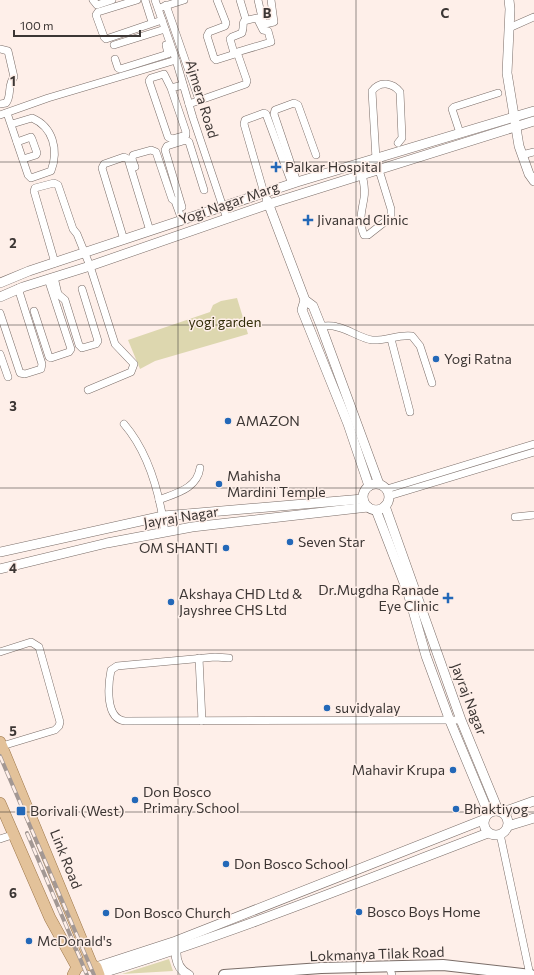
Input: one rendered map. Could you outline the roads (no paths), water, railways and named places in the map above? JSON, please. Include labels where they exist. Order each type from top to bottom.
[{"type":"main road","name":"Link Road","points":[[1,744],[97,970]]},
{"type":"main road","points":[[0,803],[12,835],[75,971],[85,964],[97,970]]},
{"type":"main road","name":"Lokmanya Tilak Road","points":[[391,971],[443,964],[530,975]]},
{"type":"main road","name":"Lokmanya Tilak Road","points":[[224,975],[391,971],[430,971],[494,975]]},
{"type":"street","points":[[93,0],[97,5],[112,0]]},
{"type":"street","points":[[137,0],[98,12],[96,15],[106,39],[162,20]]},
{"type":"street","points":[[146,0],[151,19]]},
{"type":"street","name":"Ajmera Road","points":[[155,0],[162,20],[163,29],[176,60],[193,118],[227,219]]},
{"type":"street","points":[[158,8],[184,0]]},
{"type":"street","points":[[189,104],[246,84],[247,81],[238,55],[235,54],[216,60],[214,58],[207,36],[209,32],[224,26],[226,23],[217,0]]},
{"type":"street","points":[[240,0],[246,20]]},
{"type":"street","points":[[258,0],[263,22],[265,24],[274,22],[270,0]]},
{"type":"street","points":[[509,0],[510,9],[507,73],[515,116],[515,126],[522,155],[529,174],[534,181]]},
{"type":"street","points":[[166,5],[199,100]]},
{"type":"street","points":[[509,28],[534,17]]},
{"type":"street","points":[[259,19],[262,30],[268,32],[271,42],[234,53],[230,39],[242,33],[242,25],[246,20],[259,19]]},
{"type":"street","points":[[114,45],[163,29],[168,53],[120,69],[118,68],[115,59]]},
{"type":"street","points":[[0,49],[8,51],[14,77],[10,82],[8,100],[6,103],[0,104]]},
{"type":"street","points":[[154,58],[157,66]]},
{"type":"street","points":[[12,124],[34,118],[48,129],[56,153],[51,171],[31,178],[28,175],[12,124],[2,114],[48,98],[176,60]]},
{"type":"street","points":[[135,63],[138,72]]},
{"type":"street","points":[[164,74],[171,88],[186,135],[172,139],[168,137],[149,80],[164,74]]},
{"type":"street","points":[[376,159],[372,91],[378,85],[386,83],[396,87],[400,92],[402,138],[398,142]]},
{"type":"street","points":[[171,88],[183,84]]},
{"type":"street","points":[[456,146],[456,134],[452,110],[454,107],[498,94]]},
{"type":"street","points":[[294,183],[274,114],[275,110],[294,103],[298,105],[316,154]]},
{"type":"street","name":"Yogi Nagar Marg","points":[[0,283],[55,263],[294,183],[534,111]]},
{"type":"street","points":[[294,183],[266,114],[264,113],[245,120],[244,124],[264,193],[305,300],[313,306],[321,326],[351,418],[369,486]]},
{"type":"street","points":[[183,122],[193,118]]},
{"type":"street","name":"Yogi Nagar Marg","points":[[0,297],[18,288],[90,266],[269,204],[534,121]]},
{"type":"street","points":[[17,142],[31,137],[37,153],[36,155],[23,159]]},
{"type":"street","points":[[184,220],[165,150],[167,146],[186,140],[189,142],[204,190]]},
{"type":"street","points":[[407,149],[410,160]]},
{"type":"street","points":[[152,231],[132,159],[133,155],[151,150],[156,152],[172,199],[175,201],[184,220]]},
{"type":"street","points":[[522,155],[534,152]]},
{"type":"street","points":[[124,240],[102,168],[104,164],[124,157],[128,159],[152,231]]},
{"type":"street","points":[[196,163],[207,159]]},
{"type":"street","points":[[359,164],[362,175],[364,198],[360,216],[362,232],[364,235],[368,235],[391,217],[391,209],[379,170]]},
{"type":"street","points":[[320,176],[323,187]]},
{"type":"street","points":[[55,263],[34,191],[35,188],[54,183],[58,185],[73,229],[77,234],[90,266],[115,344],[134,364],[131,372],[88,390]]},
{"type":"street","points":[[51,278],[58,294],[65,300],[79,345],[82,348],[96,344],[98,341],[82,289]]},
{"type":"street","points":[[34,311],[49,356],[51,358],[69,352],[71,350],[51,278]]},
{"type":"street","points":[[0,313],[20,372],[25,374],[41,369],[42,364],[18,288]]},
{"type":"street","points":[[305,300],[302,310],[385,490],[385,506],[372,509],[363,499],[363,494],[369,486]]},
{"type":"street","points":[[87,306],[102,301]]},
{"type":"street","points":[[321,326],[337,327],[351,334],[372,340],[391,339],[405,335],[412,336],[416,340],[432,383]]},
{"type":"street","points":[[391,339],[410,412]]},
{"type":"street","points":[[0,354],[8,377]]},
{"type":"street","points":[[124,424],[136,438],[143,454],[159,500],[166,532]]},
{"type":"street","points":[[385,490],[534,444]]},
{"type":"street","points":[[511,451],[514,458]]},
{"type":"street","points":[[369,486],[385,490],[429,484],[534,452]]},
{"type":"street","points":[[492,456],[495,464]]},
{"type":"street","points":[[159,500],[193,485],[199,476],[200,468]]},
{"type":"street","points":[[427,477],[429,484]]},
{"type":"street","name":"Jayraj Nagar","points":[[0,552],[163,516],[363,499]]},
{"type":"street","name":"Jayraj Nagar","points":[[385,506],[402,550],[408,582],[419,615],[436,652],[485,779],[500,811]]},
{"type":"street","name":"Jayraj Nagar","points":[[0,569],[106,543],[192,527],[372,509],[391,553],[408,582]]},
{"type":"street","points":[[515,518],[534,515]]},
{"type":"street","points":[[391,553],[402,550]]},
{"type":"street","name":"Jayraj Nagar","points":[[419,615],[426,656],[450,721],[476,782],[486,816]]},
{"type":"street","points":[[0,652],[31,642],[39,647],[60,722],[59,726],[55,730],[1,744]]},
{"type":"street","points":[[426,656],[436,652]]},
{"type":"street","points":[[230,658],[199,658],[117,666],[110,670],[111,710],[114,716],[119,720],[202,722],[461,720]]},
{"type":"street","points":[[199,658],[202,722]]},
{"type":"street","points":[[463,752],[473,748]]},
{"type":"street","points":[[476,782],[485,779]]},
{"type":"street","points":[[97,970],[176,941],[486,816],[534,801]]},
{"type":"street","points":[[500,811],[506,816],[508,826]]},
{"type":"street","points":[[486,816],[483,825],[488,833],[493,835],[500,834],[508,826],[534,818]]},
{"type":"street","points":[[97,970],[176,951],[488,833]]},
{"type":"street","points":[[500,834],[530,975]]},
{"type":"street","points":[[0,838],[12,835]]},
{"type":"street","points":[[176,941],[178,964],[182,970],[189,975]]},
{"type":"railway","points":[[0,756],[94,975]]},
{"type":"railway","points":[[27,833],[87,975]]},
{"type":"place","name":"Palkar Hospital","points":[[276,167]]},
{"type":"place","name":"Jivanand Clinic","points":[[308,220]]},
{"type":"place","name":"Yogi Ratna","points":[[436,359]]},
{"type":"place","name":"AMAZON","points":[[228,421]]},
{"type":"place","name":"Mahisha Mardini Temple","points":[[219,484]]},
{"type":"place","name":"Seven Star","points":[[290,542]]},
{"type":"place","name":"OM SHANTI","points":[[226,548]]},
{"type":"place","name":"Dr.Mugdha Ranade Eye Clinic","points":[[448,598]]},
{"type":"place","name":"Akshaya CHD Ltd & Jayshree CHS Ltd","points":[[171,602]]},
{"type":"place","name":"suvidyalay","points":[[327,708]]},
{"type":"place","name":"Mahavir Krupa","points":[[453,770]]},
{"type":"place","name":"Don Bosco Primary School","points":[[135,800]]},
{"type":"place","name":"Bhaktiyog","points":[[456,809]]},
{"type":"place","name":"Borivali (West)","points":[[21,811]]},
{"type":"place","name":"Don Bosco School","points":[[226,864]]},
{"type":"place","name":"Bosco Boys Home","points":[[359,912]]},
{"type":"place","name":"Don Bosco Church","points":[[106,913]]},
{"type":"place","name":"McDonald's","points":[[29,941]]},
{"type":"park label","name":"yogi garden","points":[[225,322]]}]
